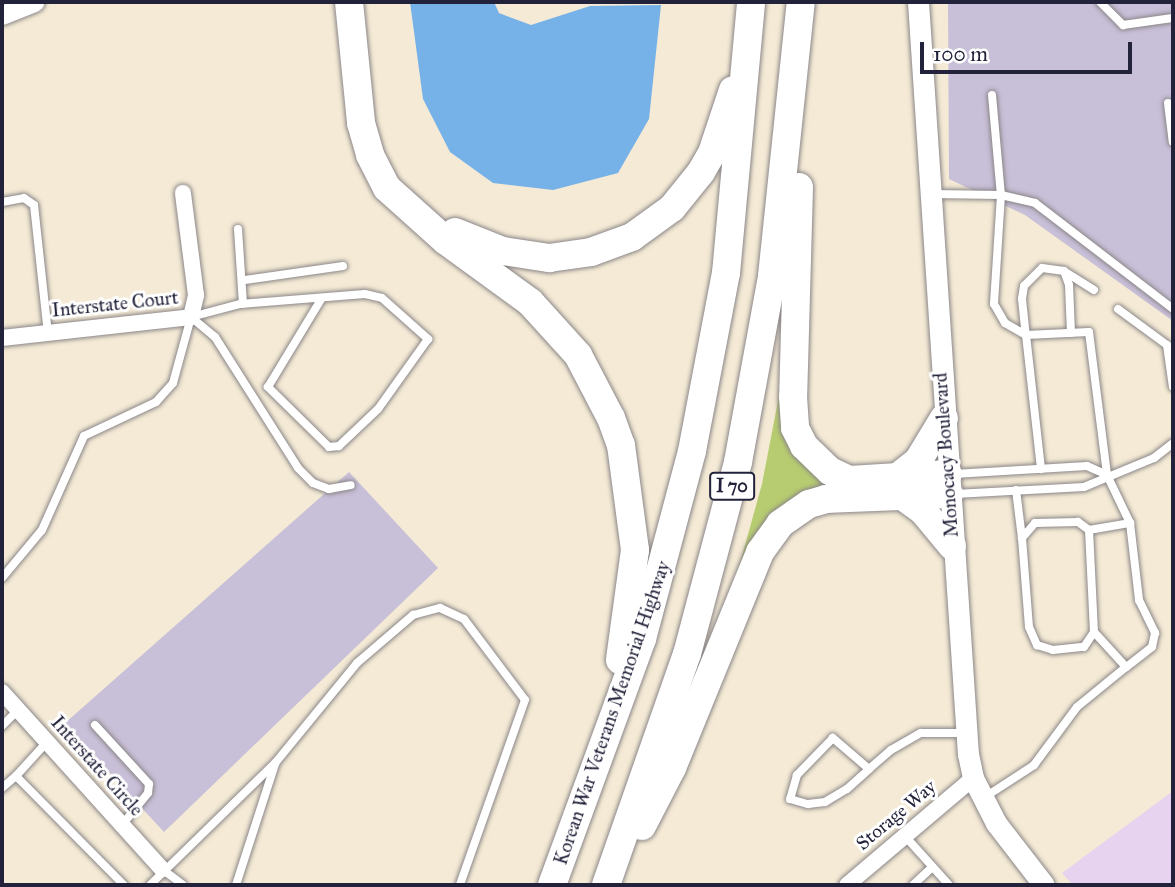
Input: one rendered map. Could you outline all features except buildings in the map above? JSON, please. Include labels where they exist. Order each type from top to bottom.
[{"type":"highway","points":[[349,2],[361,123],[370,155],[387,188],[446,241],[530,302],[578,355],[621,445],[635,550],[607,739]]},
{"type":"highway","points":[[366,2],[380,131],[396,172],[423,205],[456,232],[475,243],[527,256],[568,257],[613,245],[672,208],[712,153],[749,34]]},
{"type":"highway","name":"Korean War Veterans Memorial Highway","points":[[552,885],[607,739],[668,547],[710,368],[737,190],[751,2]]},
{"type":"highway","name":"I 70","points":[[606,885],[687,654],[735,474],[772,276],[801,2]]},
{"type":"highway","points":[[795,72],[800,200],[796,428],[804,446],[830,471],[849,480],[898,487],[924,512],[952,546]]},
{"type":"highway","points":[[898,487],[918,461],[944,418]]},
{"type":"highway","points":[[613,885],[672,768],[769,536],[810,504],[898,487],[948,484]]},
{"type":"main road","name":"Monocacy Boulevard","points":[[918,2],[965,733],[973,778],[982,799],[1044,885]]},
{"type":"street","points":[[2,15],[35,2]]},
{"type":"street","name":"Interstate Court","points":[[2,338],[191,317],[196,295],[183,192]]},
{"type":"street","name":"Interstate Circle","points":[[2,692],[162,869]]},
{"type":"street","name":"Storage Way","points":[[847,885],[973,778]]},
{"type":"lane","points":[[1100,2],[1123,25],[1173,18]]},
{"type":"lane","points":[[982,799],[1028,770],[1077,707],[1152,646],[1155,633],[1139,600],[1130,523],[1107,475],[1089,332],[1026,335],[1005,323],[995,304],[1001,195],[992,95]]},
{"type":"lane","points":[[1168,103],[1173,142]]},
{"type":"lane","points":[[929,194],[1001,195],[1035,203],[1173,309]]},
{"type":"lane","points":[[2,202],[24,198],[34,205],[48,333]]},
{"type":"lane","points":[[238,229],[245,280],[243,304]]},
{"type":"lane","points":[[245,280],[343,266]]},
{"type":"lane","points":[[1041,469],[1026,335],[1024,286],[1042,268],[1064,271],[1094,290]]},
{"type":"lane","points":[[1064,271],[1069,285],[1071,333]]},
{"type":"lane","points":[[191,317],[243,304],[365,293],[382,298],[428,339],[423,352],[378,409],[340,446],[328,447],[268,387]]},
{"type":"lane","points":[[253,394],[268,387],[272,373],[322,298]]},
{"type":"lane","points":[[1118,309],[1167,345],[1173,387]]},
{"type":"lane","points":[[191,317],[215,337],[298,468],[313,483],[328,489],[351,485]]},
{"type":"lane","points":[[2,578],[42,530],[84,436],[156,401],[173,383],[191,317]]},
{"type":"lane","points":[[948,484],[1016,490],[1084,487],[1107,475],[1154,458],[1173,443]]},
{"type":"lane","points":[[948,484],[1041,469],[1087,466],[1107,475]]},
{"type":"lane","points":[[1016,490],[1029,627],[1037,645],[1053,650],[1084,647],[1094,632],[1089,530]]},
{"type":"lane","points":[[1022,538],[1035,523],[1052,520],[1078,522],[1089,530],[1130,523]]},
{"type":"lane","points":[[150,885],[162,869],[276,762],[329,692],[398,626],[428,609],[440,608],[464,619],[525,700],[460,885]]},
{"type":"lane","points":[[1094,632],[1126,667]]},
{"type":"lane","points":[[2,726],[18,710]]},
{"type":"lane","points":[[95,725],[149,784],[148,793],[122,825]]},
{"type":"lane","points":[[869,769],[833,737],[797,775],[790,799],[808,804],[825,802],[869,769],[891,750],[921,733],[965,733]]},
{"type":"lane","points":[[2,788],[47,742]]},
{"type":"lane","points":[[236,885],[276,762]]},
{"type":"lane","points":[[16,776],[124,885]]},
{"type":"lane","points":[[904,835],[949,885]]},
{"type":"lane","points":[[913,885],[932,867]]},
{"type":"lane","points":[[162,869],[183,885]]},
{"type":"shaded area","points":[[948,2],[1173,2],[1173,321],[1025,215],[949,179]]},
{"type":"shaded area","points":[[349,472],[438,568],[164,832],[64,724]]},
{"type":"shaded area","points":[[1173,791],[1173,885],[1073,885],[1062,873]]},
{"type":"green space","points":[[787,354],[785,398],[839,487],[814,494],[727,610],[762,484]]},
{"type":"water","points":[[410,2],[494,2],[499,13],[531,25],[590,6],[661,5],[649,119],[618,173],[553,190],[493,183],[450,152],[423,99]]}]
